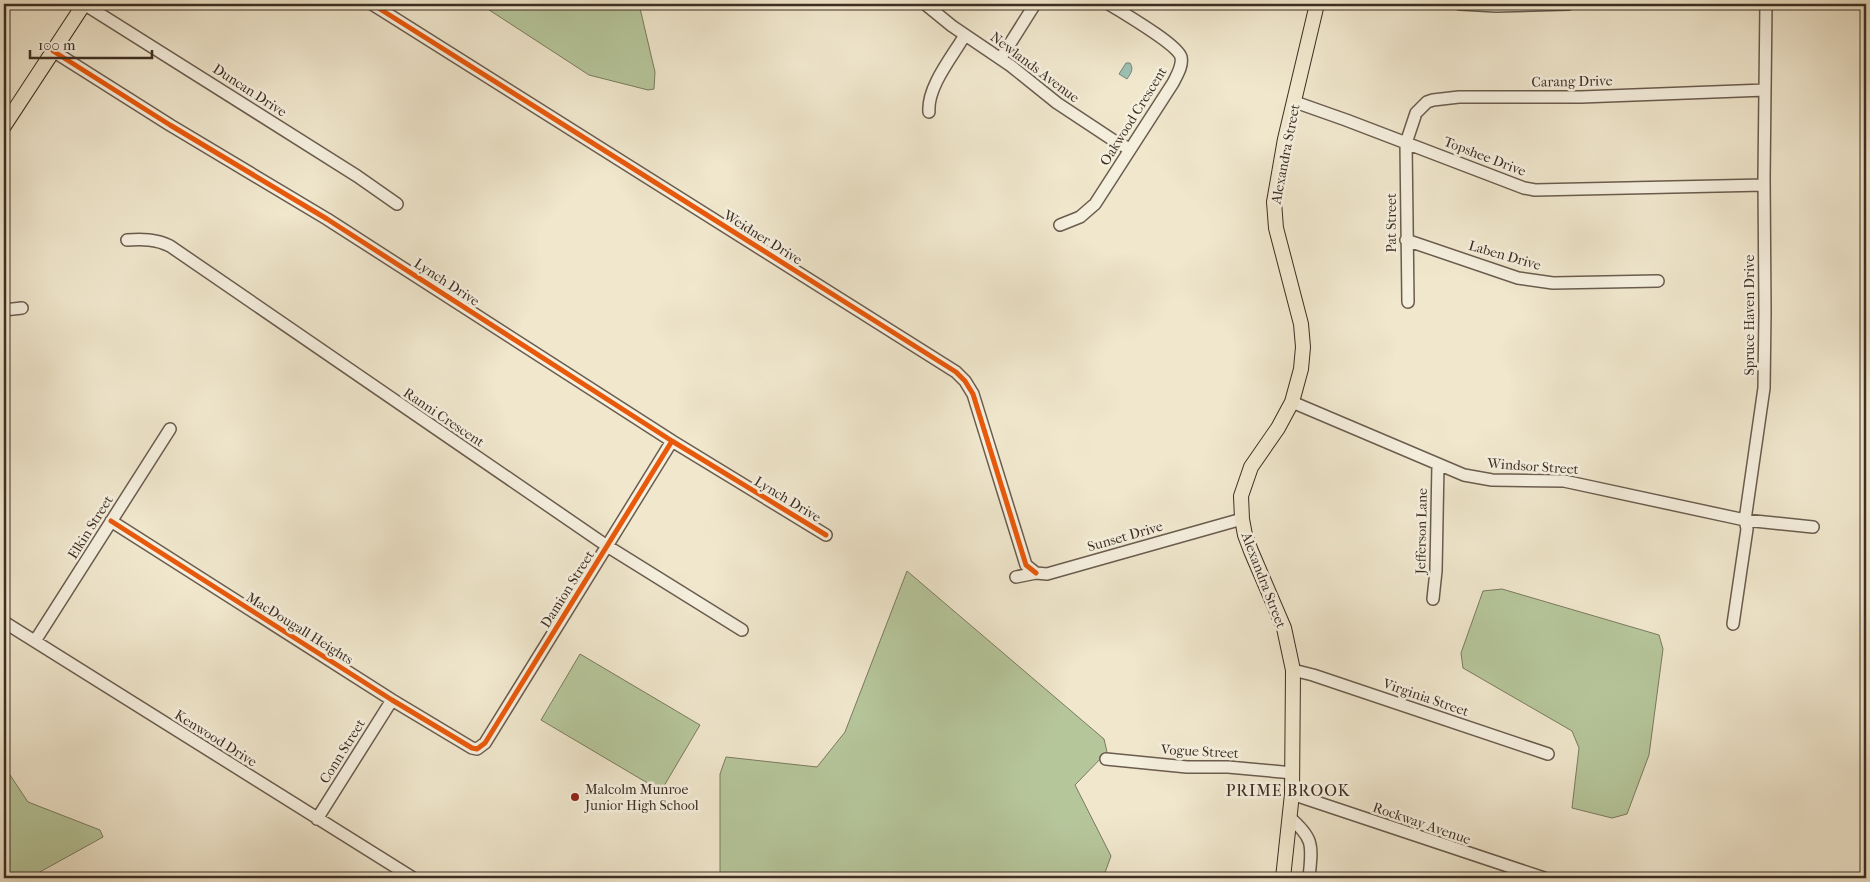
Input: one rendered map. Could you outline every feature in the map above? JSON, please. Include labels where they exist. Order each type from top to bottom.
[{"type":"main road","points":[[4,126],[84,4]]},
{"type":"main road","name":"Alexandra Street","points":[[1283,878],[1292,794],[1293,670],[1284,628],[1251,551],[1242,519],[1241,496],[1247,475],[1278,428],[1292,402],[1301,369],[1303,347],[1296,302],[1276,228],[1274,202],[1285,139],[1317,4]]},
{"type":"street","name":"Duncan Drive","points":[[84,4],[357,176],[397,204]]},
{"type":"street","name":"Weidner Drive","points":[[372,4],[956,372],[974,394],[1026,565],[1036,573]]},
{"type":"street","name":"Newlands Avenue","points":[[925,4],[965,35],[1001,58],[1057,104],[1130,149]]},
{"type":"street","points":[[1001,58],[1035,4]]},
{"type":"street","name":"Oakwood Crescent","points":[[1060,225],[1080,217],[1090,210],[1099,198],[1176,76],[1181,63],[1181,57],[1173,46],[1109,4]]},
{"type":"street","points":[[1460,4],[1496,6],[1569,4]]},
{"type":"street","name":"Spruce Haven Drive","points":[[1733,624],[1747,529],[1745,520],[1764,388],[1766,4]]},
{"type":"street","points":[[929,112],[929,98],[934,87],[965,35]]},
{"type":"street","name":"Lynch Drive","points":[[53,51],[170,126],[334,224],[672,441],[826,535]]},
{"type":"street","name":"Carang Drive","points":[[1406,143],[1416,114],[1422,106],[1433,100],[1765,90]]},
{"type":"street","name":"Topshee Drive","points":[[1294,102],[1535,190],[1764,185]]},
{"type":"street","name":"Pat Street","points":[[1406,143],[1408,302]]},
{"type":"street","name":"Ranni Crescent","points":[[127,240],[144,239],[158,241],[170,246],[607,546],[742,630]]},
{"type":"street","name":"Laben Drive","points":[[1406,240],[1518,278],[1553,283],[1658,281]]},
{"type":"street","points":[[4,310],[22,308]]},
{"type":"street","name":"Windsor Street","points":[[1292,402],[1464,475],[1492,480],[1564,481],[1745,520],[1813,527]]},
{"type":"street","name":"Elkin Street","points":[[35,641],[170,429]]},
{"type":"street","name":"Damion Street","points":[[480,748],[672,441]]},
{"type":"street","name":"Jefferson Lane","points":[[1433,598],[1436,571],[1438,464]]},
{"type":"street","name":"Sunset Drive","points":[[1016,577],[1036,573],[1047,574],[1242,519]]},
{"type":"street","name":"MacDougall Heights","points":[[111,521],[392,700],[472,748],[480,748]]},
{"type":"street","name":"Kenwood Drive","points":[[4,622],[413,878]]},
{"type":"street","name":"Virginia Street","points":[[1293,670],[1313,675],[1548,754]]},
{"type":"street","name":"Conn Street","points":[[317,819],[392,700]]},
{"type":"street","name":"Vogue Street","points":[[1106,759],[1187,767],[1228,767],[1293,773]]},
{"type":"street","name":"Rockway Avenue","points":[[1292,794],[1544,878]]},
{"type":"street","points":[[1289,817],[1302,829],[1311,846],[1309,878]]},
{"type":"green space","points":[[480,4],[639,4],[655,72],[654,89],[648,90],[589,75]]},
{"type":"green space","points":[[907,571],[1104,739],[1107,752],[1075,785],[1111,856],[1103,878],[720,878],[720,774],[726,757],[817,767],[845,732]]},
{"type":"green space","points":[[1502,589],[1659,635],[1663,649],[1649,755],[1627,814],[1612,818],[1572,808],[1579,748],[1572,731],[1463,668],[1461,653],[1483,591]]},
{"type":"green space","points":[[580,654],[700,725],[661,791],[541,720]]},
{"type":"green space","points":[[4,766],[28,802],[100,830],[103,837],[29,878],[4,878]]},
{"type":"water","points":[[1126,63],[1130,63],[1132,67],[1127,79],[1119,74]]},
{"type":"cycle path","points":[[372,4],[956,372],[965,381],[973,394],[1026,565],[1036,573]]},
{"type":"cycle path","points":[[53,51],[170,125],[327,219],[672,441],[826,535]]},
{"type":"cycle path","points":[[111,521],[392,700],[472,748],[477,749],[485,743],[672,441]]},
{"type":"place","name":"Malcolm Munroe Junior High School","points":[[575,797]]},
{"type":"district","name":"PRIME BROOK","points":[[1288,790]]}]
